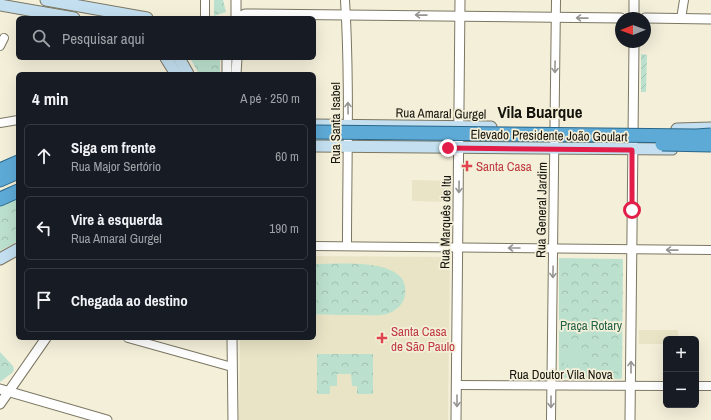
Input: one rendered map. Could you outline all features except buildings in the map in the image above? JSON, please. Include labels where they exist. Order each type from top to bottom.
[{"type":"highway","points":[[690,130],[711,134]]},
{"type":"highway","name":"Elevado Presidente João Goulart","points":[[316,132],[696,136],[711,134]]},
{"type":"highway","name":"Elevado Presidente João Goulart","points":[[316,141],[711,144]]},
{"type":"highway","points":[[0,170],[16,163]]},
{"type":"highway","points":[[0,180],[16,173]]},
{"type":"highway","points":[[0,189],[16,182]]},
{"type":"highway","points":[[0,199],[16,192]]},
{"type":"main road","points":[[46,0],[106,14],[126,16]]},
{"type":"main road","points":[[0,4],[63,16]]},
{"type":"main road","points":[[167,60],[175,72]]},
{"type":"main road","points":[[180,60],[187,72]]},
{"type":"main road","name":"Rua Amaral Gurgel","points":[[316,125],[690,130],[711,128]]},
{"type":"main road","points":[[316,146],[632,150],[711,149]]},
{"type":"main road","points":[[0,259],[16,250]]},
{"type":"street","points":[[205,0],[205,16]]},
{"type":"street","points":[[236,0],[237,16]]},
{"type":"street","name":"Rua Santa Isabel","points":[[345,0],[348,126],[346,246]]},
{"type":"street","name":"Rua Marquês de Itu","points":[[456,420],[460,0]]},
{"type":"street","name":"Rua General Jardim","points":[[551,420],[556,0]]},
{"type":"street","points":[[634,0],[634,12]]},
{"type":"street","points":[[681,19],[684,0]]},
{"type":"street","points":[[241,16],[245,14],[346,14],[615,18]]},
{"type":"street","points":[[651,18],[711,19]]},
{"type":"street","points":[[0,46],[4,38]]},
{"type":"street","points":[[630,420],[634,48]]},
{"type":"street","points":[[227,60],[227,72]]},
{"type":"street","points":[[236,60],[236,72]]},
{"type":"street","points":[[0,123],[16,120]]},
{"type":"street","points":[[316,246],[711,250]]},
{"type":"street","points":[[0,404],[4,391],[44,340]]},
{"type":"street","points":[[135,340],[232,367]]},
{"type":"street","points":[[232,340],[233,420]]},
{"type":"street","name":"Rua Doutor Vila Nova","points":[[457,385],[663,386]]},
{"type":"street","points":[[699,386],[711,386]]},
{"type":"street","points":[[4,391],[107,420]]},
{"type":"shaded area","points":[[412,180],[451,181],[451,202],[412,201]]},
{"type":"shaded area","name":"Santa Casa de São Paulo","points":[[316,256],[450,257],[448,420],[239,420],[240,340],[316,340]]},
{"type":"shaded area","points":[[639,330],[678,330],[678,336],[663,336],[663,344],[639,344]]},
{"type":"green space","points":[[214,0],[223,0],[226,12],[214,16]]},
{"type":"green space","points":[[641,54],[647,55],[646,92],[641,92]]},
{"type":"green space","points":[[191,60],[220,60],[220,72],[198,72]]},
{"type":"green space","points":[[16,199],[16,242],[0,251],[0,206]]},
{"type":"green space","name":"Praça Rotary","points":[[559,258],[623,260],[621,379],[559,378]]},
{"type":"green space","points":[[316,264],[357,264],[386,268],[397,274],[404,283],[404,299],[397,309],[384,315],[316,314]]},
{"type":"green space","points":[[0,352],[13,366],[14,370],[0,382]]},
{"type":"green space","points":[[564,352],[584,352],[583,366],[564,365]]},
{"type":"green space","points":[[317,354],[373,354],[373,394],[357,394],[357,386],[352,386],[351,374],[337,374],[337,386],[330,386],[330,394],[317,394]]},
{"type":"place","name":"Santa Casa","points":[[467,166]]},
{"type":"place","name":"Santa Casa de São Paulo","points":[[382,338]]},
{"type":"district","name":"Vila Buarque","points":[[540,112]]},
{"type":"route","points":[[448,148],[632,150],[632,210]]}]
